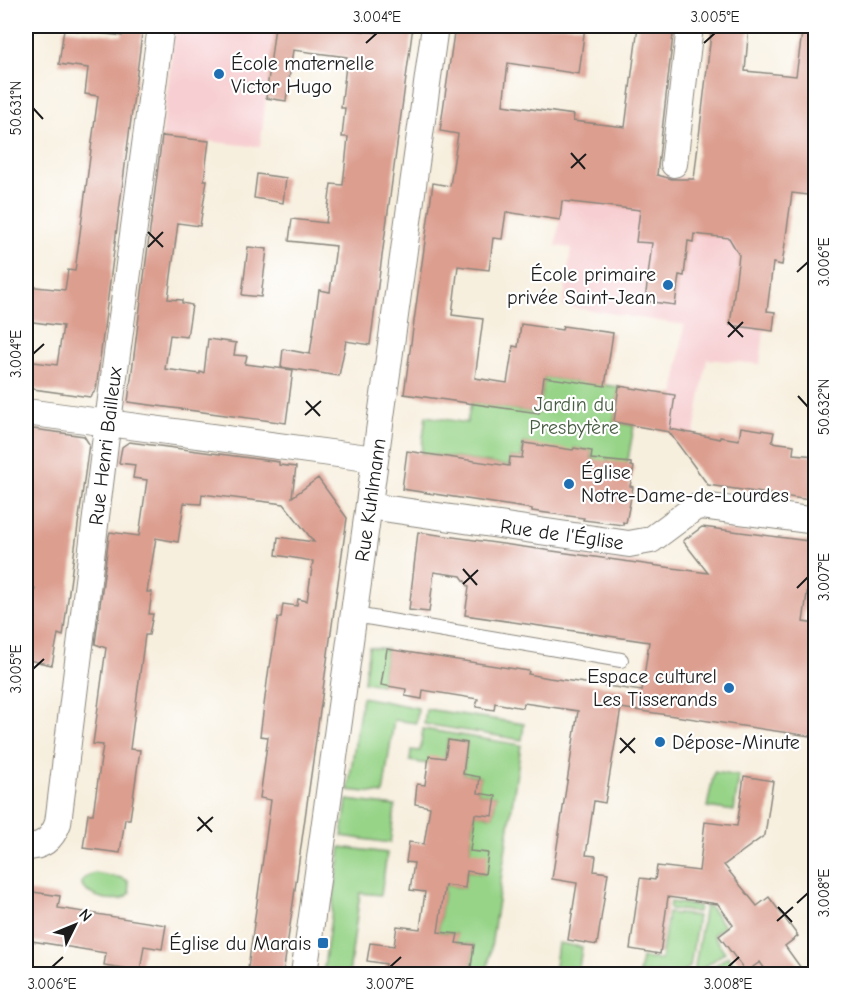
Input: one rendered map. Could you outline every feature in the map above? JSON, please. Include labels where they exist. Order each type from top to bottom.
[{"type":"street","name":"Rue Henri Bailleux","points":[[26,847],[46,842],[53,836],[58,823],[161,26]]},
{"type":"street","name":"Rue Kuhlmann","points":[[304,975],[435,26]]},
{"type":"street","points":[[674,164],[690,26]]},
{"type":"street","points":[[26,412],[375,459]]},
{"type":"street","name":"Rue de l'Église","points":[[369,506],[629,544],[651,540],[694,508],[702,506],[816,521]]},
{"type":"lane","points":[[355,615],[621,660]]},
{"type":"shaded area","name":"École maternelle Victor Hugo","points":[[175,26],[413,26],[409,50],[274,33],[260,147],[162,136]]},
{"type":"shaded area","name":"École primaire privée Saint-Jean","points":[[567,164],[782,189],[760,364],[707,359],[694,433],[680,447],[669,432],[684,325],[563,306],[571,248],[556,246]]},
{"type":"green space","name":"Jardin du Presbytère","points":[[544,377],[619,387],[614,422],[634,426],[627,465],[608,463],[608,460],[606,462],[594,461],[595,459],[592,458],[591,460],[592,451],[574,448],[572,458],[524,443],[521,458],[510,457],[509,466],[421,453],[426,416],[467,423],[471,403],[539,413]]},
{"type":"green space","points":[[369,647],[387,649],[381,685],[364,682]]},
{"type":"green space","points":[[362,697],[418,708],[416,723],[394,720],[383,794],[348,790]]},
{"type":"green space","points":[[426,709],[524,724],[522,740],[424,724]]},
{"type":"green space","points":[[423,729],[521,745],[487,974],[470,974],[474,945],[456,943],[457,934],[438,932],[445,885],[464,888],[467,871],[484,874],[470,851],[475,814],[493,816],[496,796],[478,793],[480,777],[463,774],[467,743],[448,740],[445,758],[428,764],[410,761],[411,750],[420,751]]},
{"type":"green space","points":[[714,772],[739,776],[734,811],[707,807]]},
{"type":"green space","points":[[347,800],[395,806],[390,843],[342,836]]},
{"type":"green space","points":[[341,847],[387,853],[381,895],[360,893],[349,974],[323,974]]},
{"type":"green space","points":[[95,873],[128,881],[130,893],[123,898],[113,900],[93,895],[85,890],[82,884],[85,878]]},
{"type":"green space","points":[[670,902],[699,906],[698,912],[669,909]]},
{"type":"green space","points":[[705,906],[710,907],[724,926],[713,935],[725,952],[695,974],[694,972]]},
{"type":"green space","points":[[668,913],[698,916],[690,967],[680,974],[639,974],[642,958],[661,960]]},
{"type":"green space","points":[[558,943],[582,947],[578,974],[554,974]]},
{"type":"green space","points":[[728,956],[741,974],[703,974]]},
{"type":"building","points":[[123,26],[143,26],[96,390],[90,397],[26,388],[26,361],[57,365],[63,326],[26,321],[26,286],[65,290],[68,270],[75,271],[98,96],[85,94],[88,68],[59,64],[64,29],[122,36]]},
{"type":"building","points":[[275,26],[325,26],[378,33],[379,26],[413,26],[370,345],[346,341],[339,376],[281,367],[283,349],[310,354],[319,290],[330,292],[336,246],[289,241],[292,219],[326,223],[331,184],[343,185],[348,137],[342,137],[345,108],[341,108],[347,57],[293,50],[286,101],[266,98]]},
{"type":"building","points":[[455,26],[585,26],[579,74],[508,63],[503,105],[574,115],[573,121],[625,127],[638,26],[674,26],[657,175],[672,179],[694,179],[712,26],[749,26],[745,71],[796,76],[803,26],[816,26],[816,196],[792,193],[782,265],[773,263],[767,311],[775,312],[773,331],[730,325],[739,255],[729,238],[694,234],[693,242],[688,241],[684,276],[679,275],[675,305],[645,301],[652,243],[636,242],[640,210],[562,201],[560,220],[506,212],[502,239],[493,238],[489,270],[458,266],[452,315],[483,319],[475,378],[507,383],[513,346],[518,347],[521,324],[562,330],[563,326],[613,333],[605,386],[544,377],[539,413],[404,394],[433,183],[450,186],[458,134],[440,131]]},
{"type":"building","points":[[162,136],[209,141],[204,180],[207,180],[200,226],[178,223],[168,299],[182,300],[182,303],[192,305],[187,337],[170,335],[165,369],[204,373],[208,339],[236,343],[234,355],[247,356],[245,364],[293,370],[286,423],[128,402]]},
{"type":"building","points":[[257,174],[286,178],[283,203],[254,198]]},
{"type":"building","points":[[248,247],[267,249],[261,297],[242,295]]},
{"type":"building","points":[[619,386],[675,395],[670,429],[720,439],[720,437],[739,440],[741,427],[774,432],[772,442],[794,445],[793,454],[816,456],[816,501],[708,485],[669,432],[614,422]]},
{"type":"building","points":[[26,428],[84,436],[89,444],[63,636],[58,634],[52,665],[28,660],[35,588],[27,587],[30,563],[26,562]]},
{"type":"building","points":[[129,442],[279,462],[279,465],[296,467],[292,497],[318,478],[347,518],[283,975],[259,975],[260,970],[248,968],[271,800],[260,798],[268,737],[260,736],[269,667],[278,618],[281,618],[283,604],[297,606],[298,599],[307,601],[313,561],[276,555],[278,537],[314,542],[284,504],[202,494],[201,504],[184,503],[178,542],[156,538],[147,592],[152,592],[149,614],[153,614],[149,635],[145,635],[130,749],[140,750],[130,819],[125,819],[120,853],[83,848],[88,814],[93,814],[103,745],[93,744],[106,648],[95,644],[109,536],[110,532],[139,536],[147,480],[133,478],[135,465],[119,463],[122,447]]},
{"type":"building","name":"Église Notre-Dame-de-Lourdes","points":[[524,443],[592,451],[591,459],[631,463],[634,467],[630,486],[633,487],[626,523],[623,522],[623,525],[583,520],[584,518],[402,489],[407,451],[509,466],[510,457],[522,458]]},
{"type":"building","points":[[702,527],[816,542],[816,581],[809,580],[803,622],[816,624],[816,737],[621,708],[605,803],[594,801],[586,855],[596,856],[594,871],[608,873],[597,945],[568,940],[577,883],[552,879],[578,711],[524,703],[523,708],[495,703],[494,710],[476,707],[478,699],[423,690],[422,699],[405,696],[406,689],[381,685],[387,649],[529,671],[528,674],[549,678],[642,691],[649,642],[465,615],[469,587],[461,576],[434,572],[429,612],[409,610],[418,532],[708,573],[683,541]]},
{"type":"building","points":[[448,740],[467,743],[463,774],[480,777],[478,793],[496,796],[493,816],[475,814],[470,851],[488,853],[485,874],[467,871],[465,888],[445,885],[438,932],[458,934],[456,943],[474,945],[470,975],[385,973],[386,964],[367,961],[370,943],[394,946],[397,926],[420,929],[425,892],[410,890],[414,863],[406,862],[409,842],[424,844],[430,807],[415,804],[417,784],[425,785],[429,756],[445,758]]},
{"type":"building","points":[[744,776],[773,781],[765,835],[724,865],[757,906],[769,897],[798,936],[785,946],[806,975],[769,975],[760,962],[746,972],[719,936],[733,925],[718,904],[668,897],[660,954],[630,949],[640,878],[655,880],[657,866],[699,871],[705,822],[737,826]]},
{"type":"building","points":[[26,891],[60,896],[58,908],[166,925],[162,949],[144,946],[140,971],[104,965],[106,953],[26,940]]},
{"type":"place","name":"École maternelle Victor Hugo","points":[[219,74]]},
{"type":"place","name":"École primaire privée Saint-Jean","points":[[668,285]]},
{"type":"place","name":"Église Notre-Dame-de-Lourdes","points":[[569,484]]},
{"type":"place","name":"Espace culturel Les Tisserands","points":[[729,688]]},
{"type":"place","name":"Dépose-Minute","points":[[660,742]]},
{"type":"place","name":"Église du Marais","points":[[323,943]]}]
